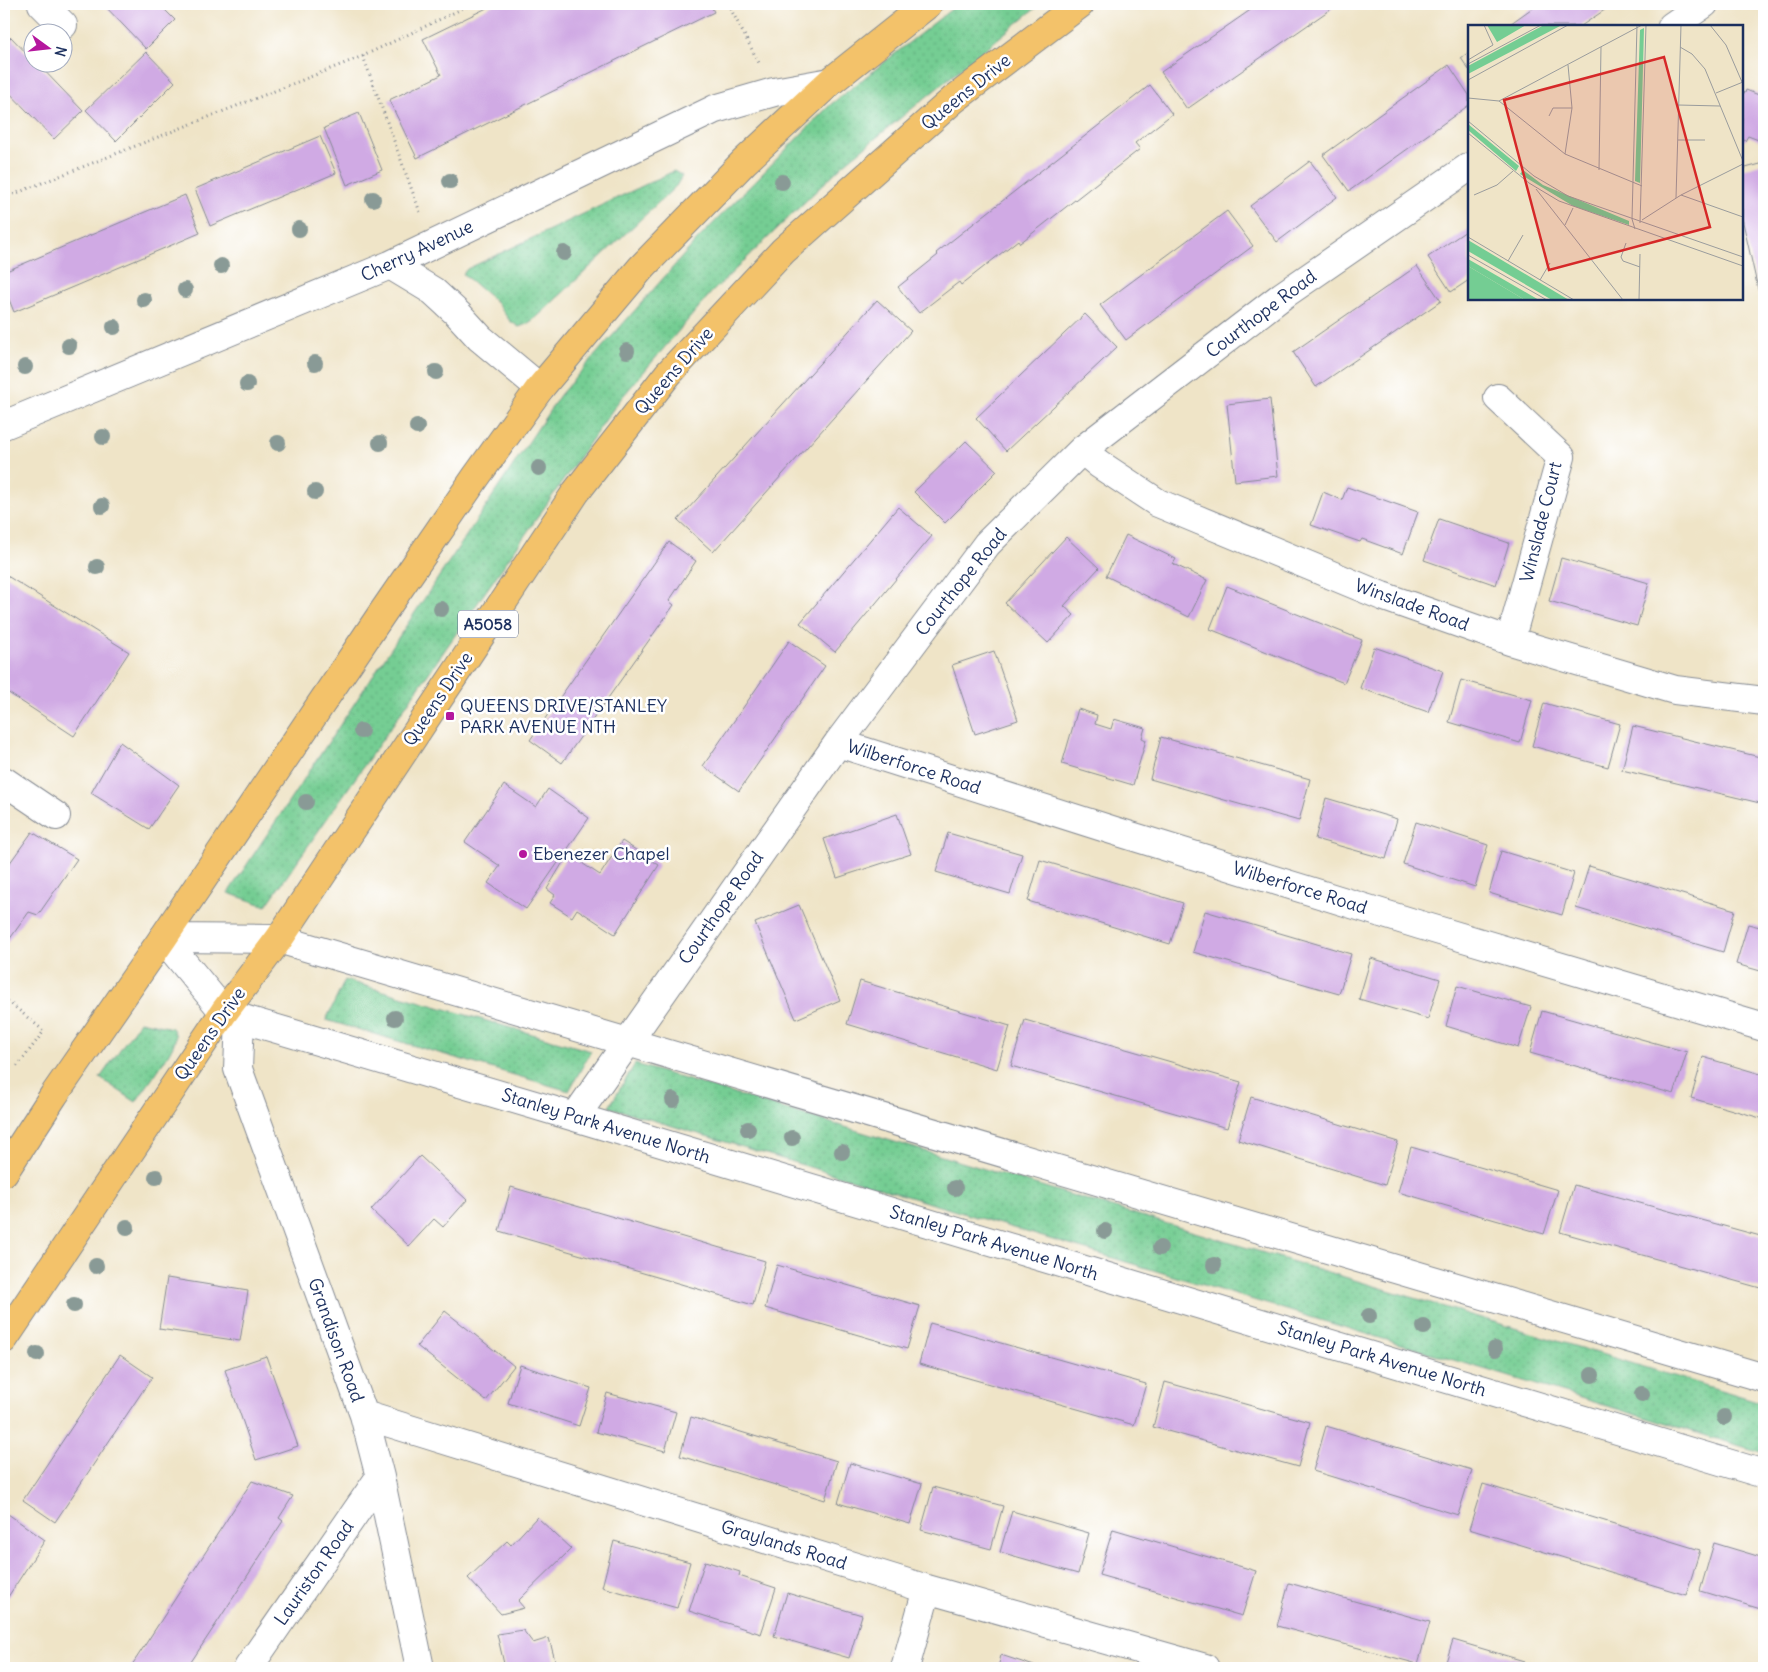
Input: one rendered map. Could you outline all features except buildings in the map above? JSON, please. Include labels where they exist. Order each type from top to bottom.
[{"type":"highway","points":[[4,1172],[54,1095],[448,518],[540,388],[641,268],[744,162],[830,82],[928,4]]},
{"type":"highway","name":"Queens Drive","points":[[4,1339],[232,1015],[279,938],[576,492],[668,374],[783,251],[953,100],[1078,4]]},
{"type":"street","points":[[42,4],[60,22]]},
{"type":"street","points":[[1673,25],[1704,4]]},
{"type":"street","name":"Cherry Avenue","points":[[4,425],[390,265],[715,109],[774,92],[830,82]]},
{"type":"street","name":"Courthope Road","points":[[575,1117],[838,743],[987,544],[1082,450],[1282,296],[1468,168]]},
{"type":"street","points":[[390,265],[433,291],[480,338],[540,388]]},
{"type":"street","name":"Winslade Court","points":[[1498,398],[1561,457],[1510,641]]},
{"type":"street","name":"Winslade Road","points":[[1082,450],[1099,464],[1158,503],[1382,596],[1510,641],[1675,690],[1764,701]]},
{"type":"street","name":"Wilberforce Road","points":[[838,743],[1410,922],[1764,1027]]},
{"type":"street","points":[[4,781],[56,816]]},
{"type":"street","points":[[163,938],[279,938],[1764,1378]]},
{"type":"street","points":[[163,938],[232,1015]]},
{"type":"street","name":"Stanley Park Avenue North","points":[[232,1015],[1764,1474]]},
{"type":"street","name":"Grandison Road","points":[[232,1015],[238,1070],[364,1415],[380,1478],[420,1668]]},
{"type":"street","name":"Graylands Road","points":[[364,1415],[927,1589],[1205,1668]]},
{"type":"street","name":"Lauriston Road","points":[[248,1668],[380,1478]]},
{"type":"street","points":[[905,1668],[927,1589]]},
{"type":"path","points":[[4,198],[362,56],[472,4]]},
{"type":"path","points":[[728,4],[774,92]]},
{"type":"path","points":[[362,56],[432,245]]},
{"type":"path","points":[[4,998],[44,1031],[16,1068]]},
{"type":"green space","points":[[958,4],[1036,4],[1038,6],[844,164],[711,293],[618,402],[266,906],[228,893],[560,395],[697,240],[830,105]]},
{"type":"green space","points":[[674,171],[682,176],[676,186],[537,317],[527,324],[519,327],[510,321],[495,301],[463,274],[467,269]]},
{"type":"green space","points":[[345,980],[591,1051],[569,1091],[326,1020]]},
{"type":"green space","points":[[140,1021],[172,1028],[175,1032],[175,1040],[158,1071],[136,1102],[100,1078]]},
{"type":"green space","points":[[635,1064],[1764,1403],[1764,1453],[609,1107]]},
{"type":"place","name":"QUEENS DRIVE/STANLEY PARK AVENUE NTH","points":[[450,716]]},
{"type":"place","name":"Ebenezer Chapel","points":[[523,854]]}]
